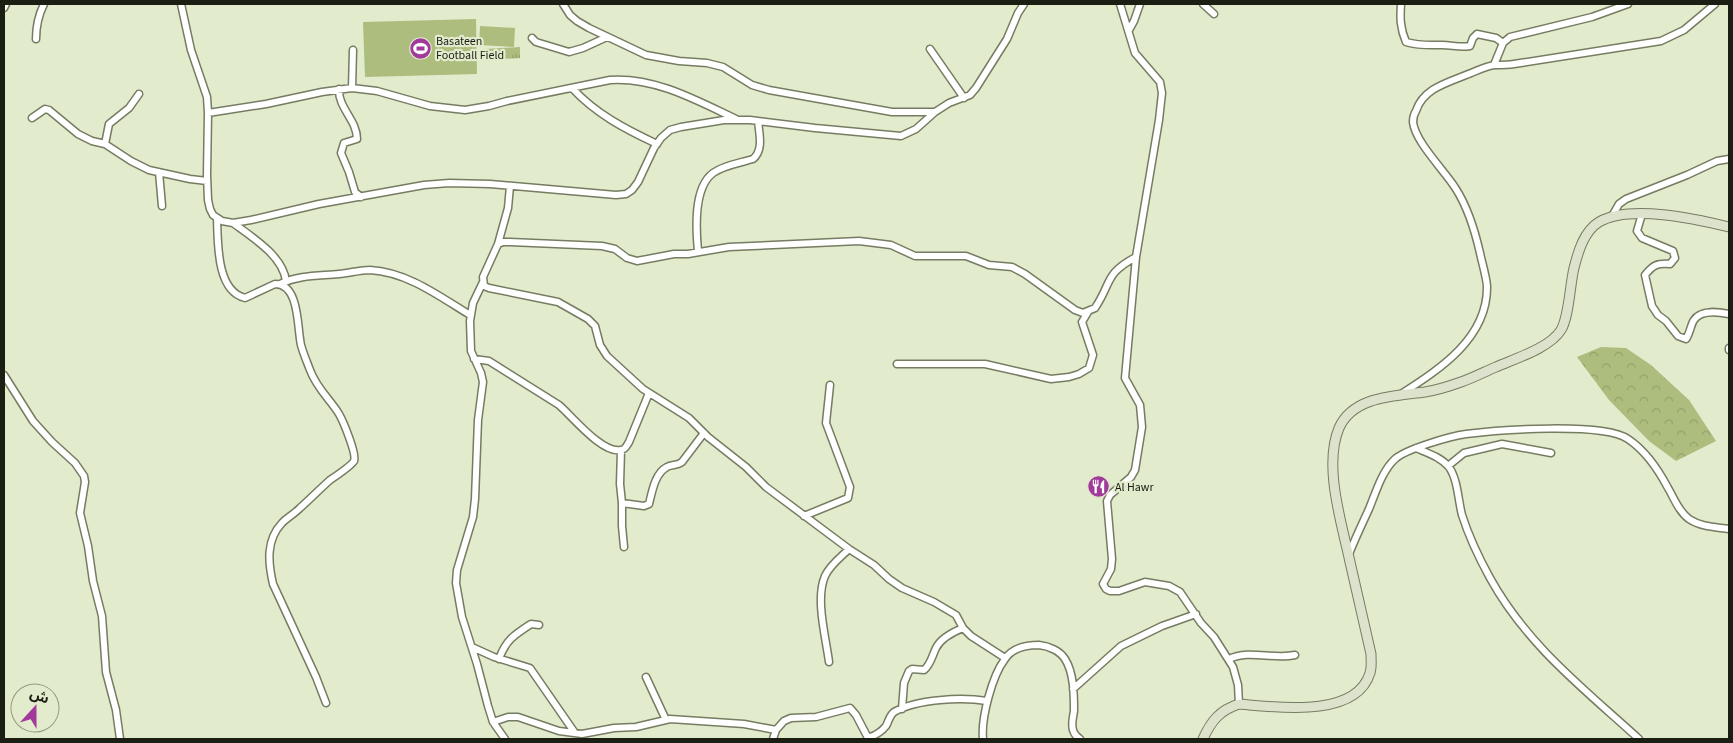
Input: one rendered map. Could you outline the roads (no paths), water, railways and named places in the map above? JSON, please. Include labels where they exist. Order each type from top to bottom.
[{"type":"main road","points":[[1203,739],[1208,726],[1217,716],[1224,710],[1239,704],[1291,707],[1330,705],[1350,698],[1366,682],[1370,673],[1371,654],[1342,522],[1333,469],[1339,428],[1354,409],[1371,400],[1427,391],[1462,382],[1534,351],[1551,340],[1561,331],[1566,316],[1573,273],[1582,244],[1589,232],[1599,223],[1611,218],[1642,214],[1698,219],[1729,226]]},
{"type":"street","points":[[4,8],[6,4]]},
{"type":"street","points":[[36,39],[36,25],[44,4]]},
{"type":"street","points":[[181,4],[191,50],[206,97],[208,114],[206,181],[210,209],[213,215],[222,221],[233,222],[424,185],[449,183],[616,195],[626,194],[638,182],[657,144],[670,130],[711,122],[758,121],[901,136],[916,129],[935,112],[949,103],[970,95],[1001,49],[1024,4]]},
{"type":"street","points":[[563,4],[570,15],[577,21],[607,37],[653,57],[679,61],[707,62],[723,67],[752,85],[769,90],[892,112],[935,112]]},
{"type":"street","points":[[1120,4],[1135,52],[1160,82],[1162,93],[1136,257],[1125,378],[1140,405],[1142,426],[1135,470],[1131,477],[1110,495],[1107,501],[1112,559],[1111,569],[1103,584],[1110,591],[1120,591],[1145,582],[1169,586],[1180,592],[1229,659],[1238,685],[1239,704]]},
{"type":"street","points":[[1128,30],[1134,21],[1140,4]]},
{"type":"street","points":[[1203,4],[1214,14]]},
{"type":"street","points":[[1401,4],[1400,23],[1406,42],[1418,46],[1444,45],[1463,47],[1470,46],[1477,34],[1496,38],[1503,43]]},
{"type":"street","points":[[1494,65],[1503,43],[1510,37],[1592,17],[1628,4]]},
{"type":"street","points":[[1400,394],[1431,375],[1448,362],[1463,346],[1476,329],[1483,315],[1487,284],[1477,241],[1467,211],[1456,188],[1417,132],[1413,121],[1419,102],[1432,90],[1482,68],[1661,41],[1684,30],[1715,4]]},
{"type":"street","points":[[532,38],[536,42],[569,52],[607,37]]},
{"type":"street","points":[[930,48],[964,98]]},
{"type":"street","points":[[352,88],[353,50]]},
{"type":"street","points":[[208,114],[253,107],[339,88],[352,88],[390,94],[435,107],[465,110],[483,108],[610,80],[623,79],[670,89],[737,120]]},
{"type":"street","points":[[339,88],[339,94],[346,113],[357,131],[357,139],[344,143],[341,153],[355,192],[361,197]]},
{"type":"street","points":[[572,88],[592,108],[657,144]]},
{"type":"street","points":[[105,144],[109,124],[128,108],[139,94]]},
{"type":"street","points":[[32,118],[45,109],[49,110],[78,134],[92,141],[105,144],[140,166],[190,180],[206,181]]},
{"type":"street","points":[[698,251],[697,212],[704,183],[714,172],[753,159],[757,155],[759,143],[758,121]]},
{"type":"street","points":[[1611,218],[1619,204],[1626,199],[1688,175],[1717,161],[1729,159]]},
{"type":"street","points":[[159,172],[162,206]]},
{"type":"street","points":[[506,739],[493,722],[462,617],[456,576],[473,517],[478,420],[483,382],[474,359],[470,339],[470,315],[488,263],[498,244],[508,208],[510,186]]},
{"type":"street","points":[[1642,214],[1637,231],[1642,238],[1673,251],[1675,258],[1670,264],[1658,263],[1652,266],[1645,275],[1652,306],[1658,316],[1666,321],[1678,336],[1686,339],[1691,331],[1694,320],[1700,315],[1714,311],[1729,314]]},
{"type":"street","points":[[217,218],[220,264],[229,288],[233,293],[245,298],[275,284],[303,276],[368,270],[387,272],[404,277],[423,286],[470,315]]},
{"type":"street","points":[[233,222],[272,254],[285,272],[283,283],[293,297],[296,306],[302,346],[311,374],[324,396],[340,417],[354,455],[353,463],[328,482],[282,523],[269,547],[269,569],[272,584],[316,677],[326,703]]},
{"type":"street","points":[[498,244],[510,242],[602,246],[614,249],[627,258],[637,261],[674,254],[688,254],[698,251],[764,244],[879,242],[891,245],[915,256],[966,256],[989,265],[1006,266],[1018,270],[1075,310],[1083,313],[1095,308],[1113,273],[1120,266],[1136,257]]},
{"type":"street","points":[[482,282],[484,286],[489,288],[558,302],[578,312],[594,326],[600,345],[607,356],[617,367],[649,393],[689,418],[704,433],[746,467],[766,487],[804,516],[902,588],[950,610],[971,636],[1005,658]]},
{"type":"street","points":[[897,364],[985,364],[1051,379],[1069,377],[1089,368],[1093,355],[1082,322],[1088,312]]},
{"type":"street","points":[[474,359],[483,359],[497,366],[559,404],[584,432],[614,449],[621,450],[629,442],[649,393]]},
{"type":"street","points":[[4,376],[33,421],[75,463],[84,476],[85,482],[80,512],[88,546],[93,581],[102,616],[106,672],[116,710],[120,739]]},
{"type":"street","points":[[804,516],[848,498],[850,487],[826,423],[830,385]]},
{"type":"street","points":[[1349,554],[1382,477],[1396,458],[1416,448],[1465,434],[1512,430],[1588,430],[1614,433],[1625,437],[1647,456],[1662,476],[1683,513],[1689,519],[1709,526],[1729,529]]},
{"type":"street","points":[[622,503],[644,506],[649,504],[652,488],[660,474],[669,466],[678,465],[682,462],[704,433]]},
{"type":"street","points":[[1448,466],[1464,453],[1502,444],[1551,453]]},
{"type":"street","points":[[1416,448],[1448,466],[1453,476],[1470,536],[1480,560],[1509,610],[1543,651],[1639,739]]},
{"type":"street","points":[[621,450],[620,484],[624,547]]},
{"type":"street","points":[[829,662],[821,602],[822,587],[830,570],[849,549]]},
{"type":"street","points":[[1073,689],[1121,646],[1162,626],[1196,614]]},
{"type":"street","points":[[499,659],[504,645],[518,632],[531,624],[539,625]]},
{"type":"street","points":[[902,709],[904,683],[909,671],[924,670],[929,664],[937,646],[943,640],[963,628]]},
{"type":"street","points":[[983,739],[983,721],[987,701],[1005,658],[1027,646],[1042,645],[1053,648],[1067,662],[1073,689],[1072,729],[1080,739]]},
{"type":"street","points":[[472,647],[499,659],[530,668],[575,733]]},
{"type":"street","points":[[1229,659],[1236,656],[1295,656]]},
{"type":"street","points":[[646,677],[666,720]]},
{"type":"street","points":[[773,739],[776,730],[784,720],[790,718],[816,717],[850,708],[867,736],[870,737],[886,726],[891,714],[902,709],[923,703],[954,699],[987,701]]},
{"type":"street","points":[[493,722],[508,717],[518,717],[559,731],[575,733],[636,727],[666,720],[744,724],[776,730]]},
{"type":"place","name":"Basateen Football Field","points":[[420,48]]},
{"type":"place","name":"Al Hawr","points":[[1099,487]]}]
